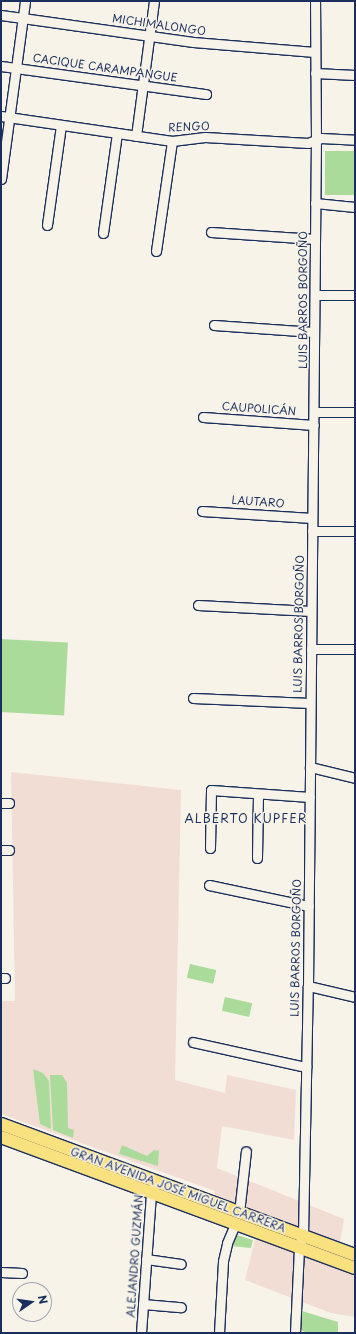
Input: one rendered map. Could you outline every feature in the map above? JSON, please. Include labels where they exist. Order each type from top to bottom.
[{"type":"main road","name":"GRAN AVENIDA JOSÉ MIGUEL CARRERA","points":[[1,1124],[155,1181],[237,1218],[301,1242],[355,1268]]},
{"type":"main road","name":"GRAN AVENIDA JOSÉ MIGUEL CARRERA","points":[[1,1137],[151,1193],[237,1218]]},
{"type":"main road","name":"GRAN AVENIDA JOSÉ MIGUEL CARRERA","points":[[301,1242],[355,1255]]},
{"type":"street","points":[[1,179],[5,117],[16,68],[25,1]]},
{"type":"street","points":[[136,136],[154,1]]},
{"type":"street","name":"LUIS BARROS BORGOÑO","points":[[295,1333],[301,1242],[308,986],[315,295],[315,1]]},
{"type":"street","name":"MICHIMALONGO","points":[[1,15],[150,36],[236,46],[315,52]]},
{"type":"street","name":"CACIQUE CARAMPANGUE","points":[[1,66],[206,94]]},
{"type":"street","points":[[316,73],[355,76]]},
{"type":"street","name":"RENGO","points":[[5,117],[172,141],[205,137],[308,143],[322,138],[355,140]]},
{"type":"street","points":[[47,225],[61,125]]},
{"type":"street","points":[[103,234],[117,133]]},
{"type":"street","points":[[156,251],[172,141]]},
{"type":"street","points":[[315,203],[355,207]]},
{"type":"street","points":[[211,232],[315,239]]},
{"type":"street","points":[[315,295],[355,295]]},
{"type":"street","points":[[214,325],[314,332]]},
{"type":"street","points":[[314,412],[355,412]]},
{"type":"street","name":"CAUPOLICÁN","points":[[202,417],[314,425]]},
{"type":"street","name":"LAUTARO","points":[[202,511],[312,518]]},
{"type":"street","points":[[312,531],[355,531]]},
{"type":"street","points":[[198,605],[311,611]]},
{"type":"street","points":[[311,649],[355,649]]},
{"type":"street","points":[[193,698],[310,703]]},
{"type":"street","points":[[310,767],[355,778]]},
{"type":"street","points":[[210,848],[211,790],[310,798]]},
{"type":"street","points":[[257,858],[258,794]]},
{"type":"street","points":[[209,885],[309,906]]},
{"type":"street","points":[[308,986],[355,997]]},
{"type":"street","points":[[194,1042],[306,1067]]},
{"type":"street","points":[[219,1333],[223,1261],[227,1243],[237,1218],[246,1151]]},
{"type":"street","name":"ALEJANDRO GUZMÁN","points":[[141,1333],[151,1193],[155,1181]]},
{"type":"street","points":[[146,1258],[180,1264]]},
{"type":"street","points":[[1,1272],[22,1273]]},
{"type":"street","points":[[143,1304],[181,1307]]},
{"type":"shaded area","points":[[11,772],[181,790],[175,1080],[225,1093],[227,1075],[296,1090],[294,1140],[222,1126],[217,1168],[344,1219],[336,1266],[355,1273],[355,1317],[331,1313],[245,1280],[261,1215],[214,1197],[215,1191],[1,1114],[1,1001],[15,1001]]},
{"type":"green space","points":[[325,151],[355,151],[355,195],[325,195]]},
{"type":"green space","points":[[1,639],[68,643],[64,715],[1,712]]},
{"type":"green space","points":[[190,964],[216,970],[213,984],[187,978]]},
{"type":"green space","points":[[225,997],[252,1003],[249,1017],[222,1011]]},
{"type":"green space","points":[[33,1069],[43,1073],[49,1081],[51,1129],[40,1124]]},
{"type":"green space","points":[[50,1075],[62,1075],[67,1083],[68,1128],[74,1130],[73,1138],[53,1130]]},
{"type":"green space","points":[[122,1145],[147,1156],[154,1150],[159,1151],[158,1166],[119,1154]]},
{"type":"green space","points":[[233,1234],[253,1240],[251,1248],[231,1246]]},
{"type":"green space","points":[[302,1311],[338,1322],[338,1333],[308,1333],[300,1330]]},
{"type":"district","name":"ALBERTO KUPFER","points":[[246,819]]}]
